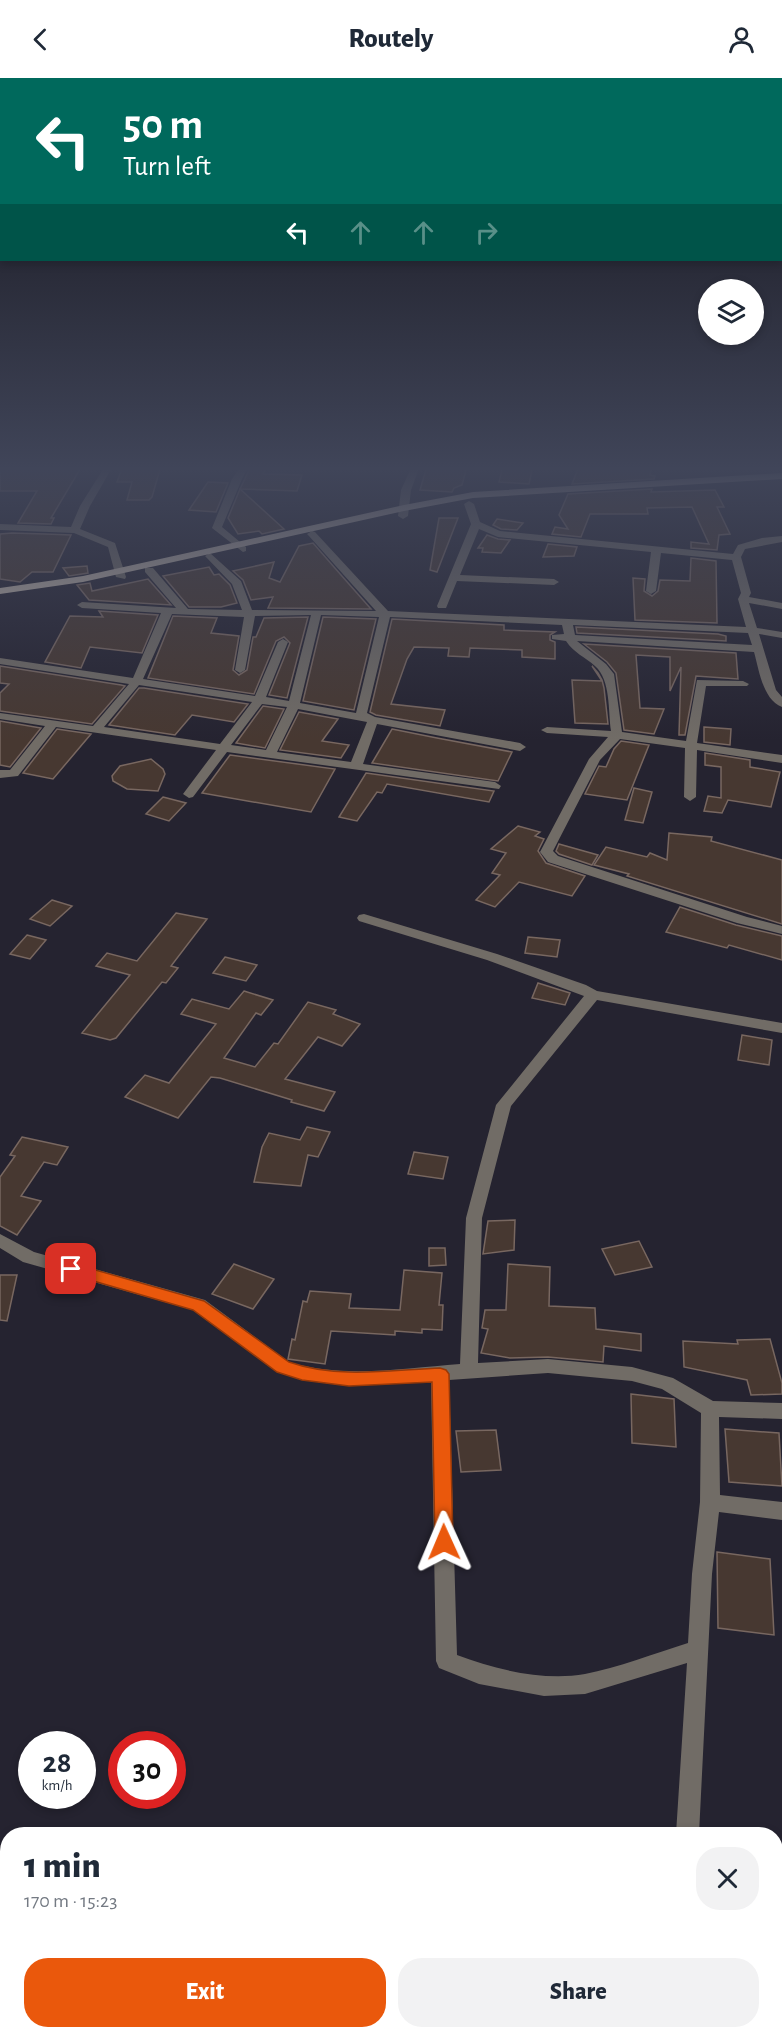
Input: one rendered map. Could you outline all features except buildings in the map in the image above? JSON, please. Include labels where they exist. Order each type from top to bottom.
[{"type":"main road","points":[[0,598],[194,557]]},
{"type":"main road","points":[[0,591],[149,570],[204,557]]},
{"type":"street","points":[[116,557],[121,574]]},
{"type":"street","points":[[211,557],[237,583],[250,618],[240,670]]},
{"type":"street","points":[[333,557],[385,614]]},
{"type":"street","points":[[442,606],[462,557]]},
{"type":"street","points":[[651,591],[655,557]]},
{"type":"street","points":[[731,557],[736,558],[746,592],[743,599],[771,691],[782,704]]},
{"type":"street","points":[[149,570],[184,611]]},
{"type":"street","points":[[453,578],[554,582]]},
{"type":"street","points":[[743,599],[782,606]]},
{"type":"street","points":[[82,605],[247,613],[385,614],[752,630],[782,635]]},
{"type":"street","points":[[95,730],[137,681],[168,610]]},
{"type":"street","points":[[270,754],[294,705],[317,612]]},
{"type":"street","points":[[373,720],[361,714],[385,614]]},
{"type":"street","points":[[562,637],[567,622]]},
{"type":"street","points":[[562,637],[758,649]]},
{"type":"street","points":[[562,637],[582,654],[597,661],[609,675],[617,735]]},
{"type":"street","points":[[189,794],[260,700],[283,642]]},
{"type":"street","points":[[0,661],[294,705],[519,747]]},
{"type":"street","points":[[690,797],[691,745],[700,682],[743,684]]},
{"type":"street","points":[[0,716],[495,786]]},
{"type":"street","points":[[356,766],[373,720]]},
{"type":"street","points":[[0,774],[14,773],[53,724]]},
{"type":"street","points":[[547,730],[617,735],[782,759]]},
{"type":"street","points":[[617,735],[595,759],[546,852],[553,859],[741,920],[782,930]]},
{"type":"street","points":[[364,918],[492,957],[581,988],[593,995],[782,1028]]},
{"type":"street","points":[[469,1372],[474,1218],[504,1105],[593,995]]},
{"type":"street","points":[[0,1240],[29,1257],[198,1305],[283,1367],[302,1373],[349,1379],[548,1366],[633,1374],[667,1383],[710,1409],[782,1412]]},
{"type":"street","points":[[440,1374],[447,1661],[479,1674],[544,1686],[585,1684],[698,1650]]},
{"type":"street","points":[[688,1827],[702,1574],[710,1502],[710,1409]]},
{"type":"street","points":[[710,1502],[782,1511]]},
{"type":"route","points":[[71,1269],[198,1305],[283,1367],[302,1373],[349,1379],[440,1374],[444,1542]]}]
